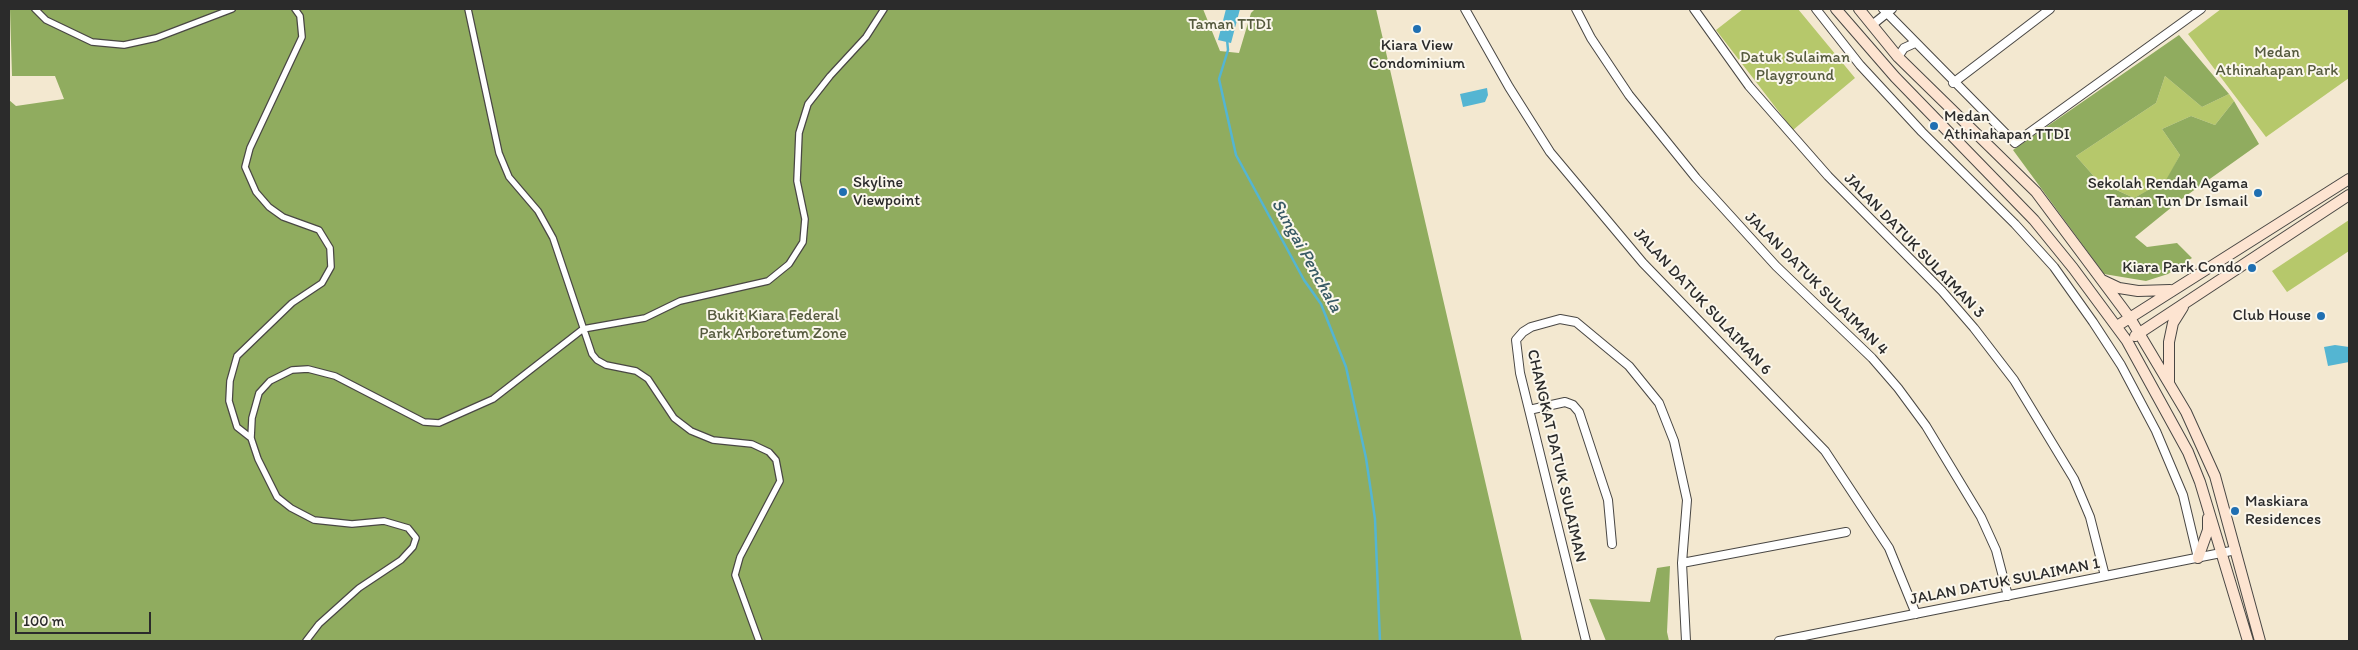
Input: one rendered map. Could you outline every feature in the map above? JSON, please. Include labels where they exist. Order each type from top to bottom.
[{"type":"main road","points":[[1836,9],[1889,71],[2034,220],[2127,341],[2188,452],[2209,511],[2248,641]]},
{"type":"main road","points":[[1859,9],[1898,57],[2036,192],[2130,318],[2186,412],[2215,476],[2260,641]]},
{"type":"main road","points":[[2117,326],[2349,179]]},
{"type":"main road","points":[[2034,220],[2042,214],[2043,208],[2036,192]]},
{"type":"main road","points":[[2127,341],[2349,195]]},
{"type":"main road","points":[[2101,279],[2119,288],[2138,291],[2175,290]]},
{"type":"main road","points":[[2169,384],[2169,342],[2173,323],[2184,304]]},
{"type":"main road","points":[[2198,558],[2208,530],[2209,511]]},
{"type":"street","points":[[36,9],[46,20],[92,42],[124,45],[156,38],[232,9]]},
{"type":"street","points":[[251,438],[237,427],[229,401],[230,381],[237,356],[292,303],[322,283],[331,267],[330,248],[319,230],[283,217],[270,207],[256,192],[245,167],[250,148],[302,37],[300,16],[295,9]]},
{"type":"street","points":[[468,9],[499,152],[509,177],[538,211],[553,238],[592,354],[597,360],[636,371],[648,379],[674,418],[691,431],[713,440],[752,444],[769,452],[776,460],[780,481],[740,558],[736,575],[760,641]]},
{"type":"street","points":[[306,641],[319,624],[359,588],[401,560],[413,547],[416,538],[408,528],[384,521],[352,524],[314,520],[291,508],[276,497],[258,459],[251,438],[252,418],[259,393],[283,372],[308,369],[335,376],[424,422],[439,422],[493,399],[583,329],[645,318],[680,301],[768,281],[789,264],[803,242],[805,219],[797,181],[799,133],[808,104],[830,76],[866,37],[884,9]]},
{"type":"street","name":"JALAN DATUK SULAIMAN 6","points":[[1465,9],[1509,87],[1550,152],[1644,263],[1825,451],[1889,548],[1916,614]]},
{"type":"street","name":"JALAN DATUK SULAIMAN 4","points":[[1576,9],[1629,96],[1696,178],[1776,266],[1872,358],[1898,388],[1926,426],[1981,517],[1996,550],[2008,596]]},
{"type":"street","name":"JALAN DATUK SULAIMAN 3","points":[[1694,9],[1749,86],[1828,176],[1942,291],[1974,328],[2014,380],[2074,479],[2090,517],[2105,576]]},
{"type":"street","points":[[1816,9],[1860,65],[1922,132],[2015,224],[2054,267],[2094,322],[2121,365],[2156,431],[2183,496],[2198,558]]},
{"type":"street","points":[[1953,82],[2050,9]]},
{"type":"street","points":[[1872,25],[1887,10],[1915,43],[2015,144],[2201,9]]},
{"type":"street","points":[[1898,57],[1904,48],[1915,43]]},
{"type":"street","name":"CHANGKAT DATUK SULAIMAN","points":[[1586,641],[1520,373],[1516,340],[1531,327],[1560,319],[1576,322],[1629,366],[1659,403],[1674,442],[1687,500],[1682,564],[1686,641]]},
{"type":"street","points":[[1529,410],[1566,402],[1573,405],[1579,412],[1608,500],[1612,544]]},
{"type":"street","points":[[1682,564],[1846,532]]},
{"type":"street","name":"JALAN DATUK SULAIMAN 1","points":[[1779,641],[2236,550]]},
{"type":"green space","name":"Bukit Kiara Federal Park Arboretum Zone","points":[[10,9],[1203,9],[1220,51],[1239,53],[1251,13],[1255,9],[1376,9],[1522,641],[9,641],[9,100],[16,106],[64,99],[55,76],[12,76]]},
{"type":"green space","name":"Datuk Sulaiman Playground","points":[[1743,9],[1798,9],[1855,78],[1793,130],[1716,30]]},
{"type":"green space","name":"Medan Athinahapan Park","points":[[2221,9],[2349,9],[2349,78],[2266,137],[2188,34]]},
{"type":"green space","points":[[2179,35],[2229,94],[2202,107],[2165,76],[2156,103],[2076,156],[2099,182],[2134,198],[2166,180],[2180,155],[2162,129],[2191,116],[2215,125],[2234,101],[2259,144],[2183,198],[2135,237],[2147,247],[2177,243],[2192,258],[2168,274],[2146,281],[2104,274],[2013,150]]},
{"type":"green space","points":[[2165,76],[2202,107],[2229,94],[2234,101],[2215,125],[2191,116],[2162,129],[2180,155],[2167,180],[2134,198],[2099,182],[2076,156],[2156,103]]},
{"type":"green space","points":[[2349,220],[2349,251],[2287,292],[2272,271]]},
{"type":"green space","points":[[1670,566],[1667,632],[1669,641],[1606,641],[1589,599],[1650,602],[1657,568]]},
{"type":"water","points":[[1226,9],[1240,9],[1231,43],[1218,40]]},
{"type":"water","points":[[1487,88],[1488,95],[1485,102],[1463,107],[1460,94]]},
{"type":"water","points":[[2335,345],[2349,347],[2349,362],[2328,366],[2324,347]]},
{"type":"waterway","name":"Sungai Penchala","points":[[1227,39],[1228,50],[1219,79],[1236,155],[1304,280],[1321,304],[1346,367],[1366,458],[1375,519],[1380,641]]},
{"type":"place","name":"Kiara View Condominium","points":[[1417,29]]},
{"type":"place","name":"Medan Athinahapan TTDI","points":[[1934,126]]},
{"type":"place","name":"Skyline Viewpoint","points":[[843,192]]},
{"type":"place","name":"Sekolah Rendah Agama Taman Tun Dr Ismail","points":[[2258,193]]},
{"type":"place","name":"Kiara Park Condo","points":[[2252,268]]},
{"type":"place","name":"Club House","points":[[2321,316]]},
{"type":"place","name":"Maskiara Residences","points":[[2235,511]]},
{"type":"park label","name":"Taman TTDI","points":[[1230,25]]}]
